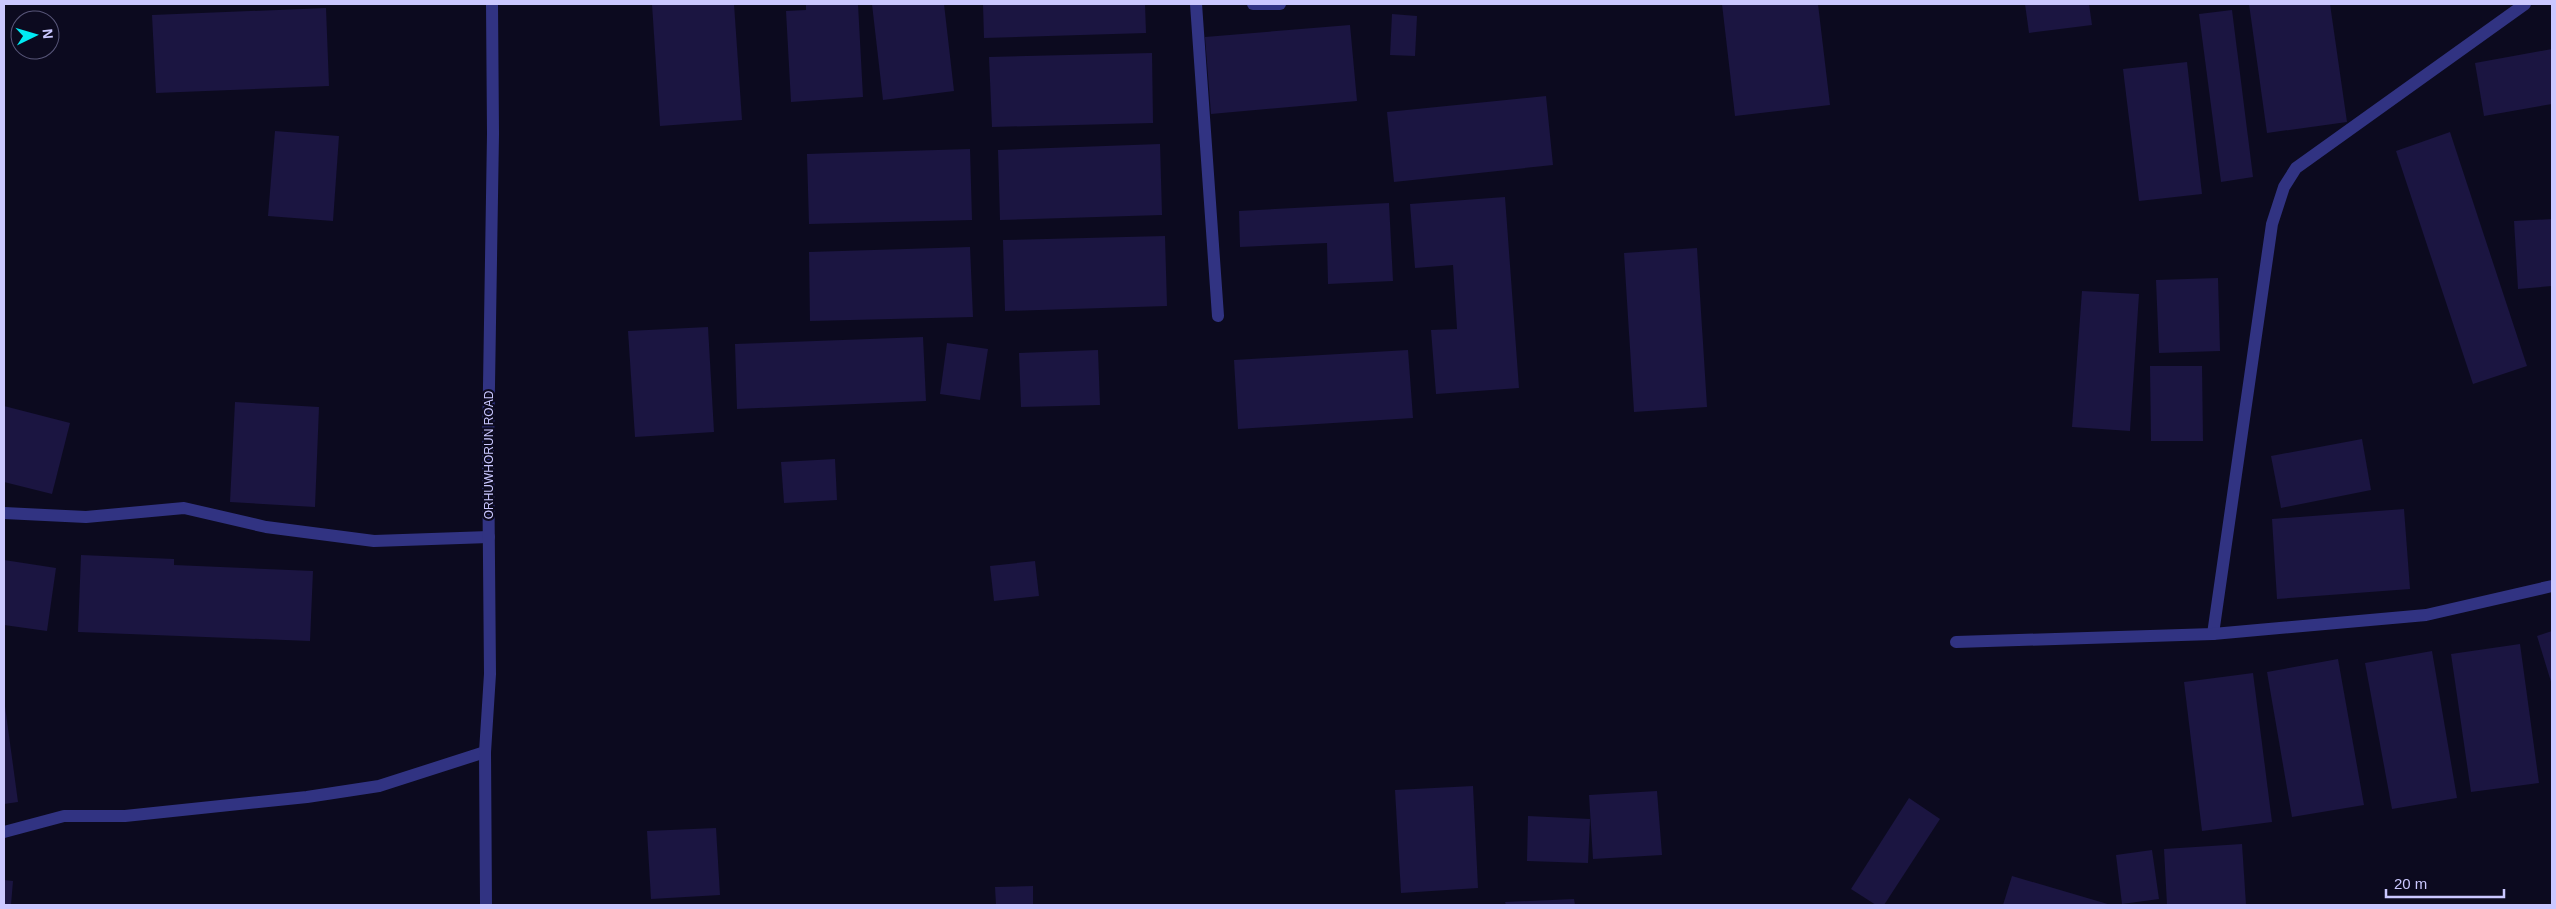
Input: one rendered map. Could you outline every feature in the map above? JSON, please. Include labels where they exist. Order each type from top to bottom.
[{"type":"street","name":"ORHUWHORUN ROAD","points":[[486,905],[484,752],[490,674],[488,448],[493,134],[492,4]]},
{"type":"street","points":[[1196,4],[1218,316]]},
{"type":"street","points":[[1253,4],[1280,4]]},
{"type":"street","points":[[2212,634],[2272,224],[2284,187],[2296,168],[2525,4]]},
{"type":"street","points":[[4,513],[86,517],[184,508],[266,527],[374,541],[489,536]]},
{"type":"street","points":[[1956,642],[2212,634],[2426,615],[2552,586]]},
{"type":"street","points":[[4,832],[64,816],[125,816],[307,797],[379,786],[484,752]]},
{"type":"building","points":[[652,4],[734,4],[742,120],[660,126]]},
{"type":"building","points":[[806,4],[858,4],[863,97],[791,102],[786,11],[806,10]]},
{"type":"building","points":[[872,4],[944,4],[954,91],[883,100]]},
{"type":"building","points":[[983,4],[1145,4],[1146,33],[984,38]]},
{"type":"building","points":[[1722,4],[1818,4],[1830,105],[1735,116]]},
{"type":"building","points":[[2025,4],[2089,4],[2092,25],[2029,33]]},
{"type":"building","points":[[2249,4],[2330,4],[2347,122],[2267,133]]},
{"type":"building","points":[[326,8],[329,86],[156,93],[152,15]]},
{"type":"building","points":[[2232,10],[2253,177],[2221,182],[2199,14]]},
{"type":"building","points":[[1392,14],[1417,16],[1415,56],[1390,55]]},
{"type":"building","points":[[1350,25],[1357,101],[1211,114],[1205,37]]},
{"type":"building","points":[[2552,49],[2552,104],[2484,116],[2475,63]]},
{"type":"building","points":[[1152,53],[1153,123],[992,127],[989,57]]},
{"type":"building","points":[[2187,62],[2202,194],[2139,201],[2123,69]]},
{"type":"building","points":[[1546,96],[1553,165],[1394,182],[1387,112]]},
{"type":"building","points":[[275,131],[339,136],[333,221],[268,216]]},
{"type":"building","points":[[2450,132],[2527,366],[2473,384],[2396,151]]},
{"type":"building","points":[[1160,144],[1162,215],[1000,220],[998,150]]},
{"type":"building","points":[[970,149],[972,220],[809,224],[807,154]]},
{"type":"building","points":[[1505,197],[1519,388],[1436,394],[1431,330],[1457,329],[1453,265],[1415,268],[1410,204]]},
{"type":"building","points":[[1389,203],[1393,281],[1328,284],[1327,243],[1240,247],[1239,211]]},
{"type":"building","points":[[2552,219],[2552,286],[2518,289],[2514,221]]},
{"type":"building","points":[[1165,236],[1167,306],[1005,311],[1003,240]]},
{"type":"building","points":[[970,247],[973,317],[810,321],[809,252]]},
{"type":"building","points":[[1697,248],[1707,407],[1634,412],[1624,253]]},
{"type":"building","points":[[2218,278],[2220,351],[2159,353],[2156,280]]},
{"type":"building","points":[[2082,291],[2139,294],[2130,431],[2072,427]]},
{"type":"building","points":[[708,327],[714,432],[635,437],[628,331]]},
{"type":"building","points":[[923,337],[926,401],[737,409],[735,344]]},
{"type":"building","points":[[947,343],[988,349],[980,400],[940,394]]},
{"type":"building","points":[[1098,350],[1100,405],[1021,407],[1019,353]]},
{"type":"building","points":[[1408,350],[1413,418],[1238,429],[1234,360]]},
{"type":"building","points":[[2150,366],[2202,366],[2203,441],[2151,441]]},
{"type":"building","points":[[235,402],[319,407],[315,507],[230,502]]},
{"type":"building","points":[[4,406],[70,423],[52,494],[4,482]]},
{"type":"building","points":[[2362,439],[2371,490],[2281,508],[2271,456]]},
{"type":"building","points":[[835,459],[837,500],[784,503],[781,462]]},
{"type":"building","points":[[2404,509],[2410,589],[2277,599],[2272,519]]},
{"type":"building","points":[[81,555],[174,559],[174,565],[313,571],[310,641],[78,632]]},
{"type":"building","points":[[4,560],[56,568],[47,631],[4,625]]},
{"type":"building","points":[[1035,561],[1039,596],[994,601],[990,566]]},
{"type":"building","points":[[2552,631],[2552,685],[2537,636]]},
{"type":"building","points":[[2520,644],[2539,783],[2471,792],[2451,654]]},
{"type":"building","points":[[2432,651],[2457,798],[2392,809],[2365,663]]},
{"type":"building","points":[[2338,659],[2364,805],[2292,817],[2267,672]]},
{"type":"building","points":[[2253,673],[2272,822],[2202,831],[2184,682]]},
{"type":"building","points":[[4,699],[18,802],[4,804]]},
{"type":"building","points":[[1473,786],[1478,888],[1401,893],[1395,790]]},
{"type":"building","points":[[1657,791],[1662,855],[1593,859],[1589,795]]},
{"type":"building","points":[[1909,798],[1940,819],[1884,905],[1876,905],[1851,889]]},
{"type":"building","points":[[1528,816],[1590,819],[1588,863],[1527,861]]},
{"type":"building","points":[[716,828],[720,895],[651,899],[647,831]]},
{"type":"building","points":[[2242,844],[2246,905],[2167,905],[2164,849]]},
{"type":"building","points":[[2152,850],[2159,899],[2122,904],[2116,855]]},
{"type":"building","points":[[2012,876],[2111,905],[2003,905]]},
{"type":"building","points":[[4,880],[13,881],[11,905],[4,905]]},
{"type":"building","points":[[1033,886],[1033,905],[996,905],[995,887]]},
{"type":"building","points":[[1574,899],[1575,905],[1506,905],[1505,902]]}]
